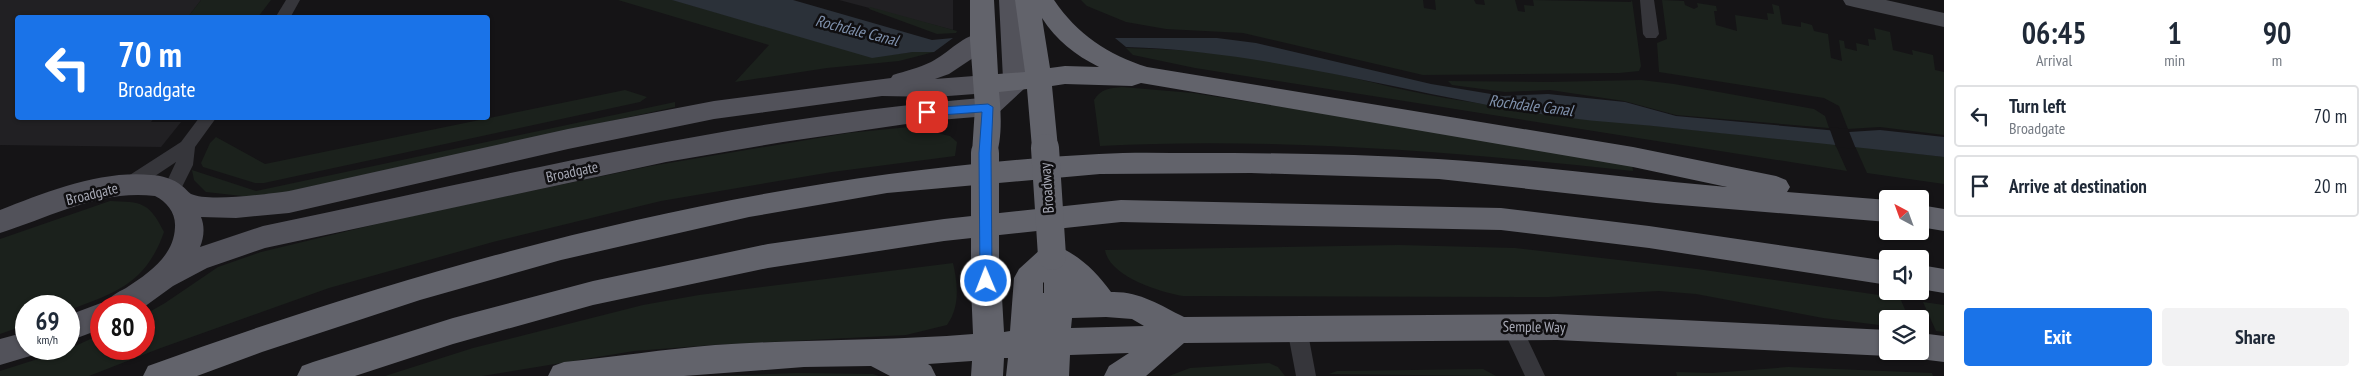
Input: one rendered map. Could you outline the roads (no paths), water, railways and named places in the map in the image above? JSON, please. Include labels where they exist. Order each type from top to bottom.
[{"type":"highway","points":[[982,0],[982,40],[987,95],[985,263],[988,361]]},
{"type":"highway","name":"Broadway","points":[[1027,0],[1027,81],[1045,148],[1052,256],[1059,277],[1059,305],[1053,376]]},
{"type":"highway","points":[[1042,0],[1064,32],[1104,69]]},
{"type":"highway","points":[[987,95],[1027,81],[1104,69],[1124,70],[1156,78],[1633,157],[1879,209]]},
{"type":"highway","points":[[160,376],[258,340],[420,288],[561,248],[749,206],[888,183],[1100,164],[1251,163],[1439,169],[1656,192],[1879,210]]},
{"type":"highway","points":[[313,376],[454,332],[593,293],[768,256],[944,230],[1121,211],[1501,219],[1649,237],[1879,272]]},
{"type":"highway","points":[[1929,218],[1944,220]]},
{"type":"highway","points":[[1022,376],[1029,278],[1052,256],[1078,272],[1090,284],[1104,305]]},
{"type":"highway","points":[[1929,279],[1944,281]]},
{"type":"highway","points":[[1028,306],[1104,305],[1137,307],[1180,330],[1133,368],[1120,376]]},
{"type":"highway","name":"Semple Way","points":[[564,376],[714,359],[804,354],[875,353],[988,361],[1025,343],[1143,339],[1180,330],[1512,327],[1879,343]]},
{"type":"highway","points":[[1929,347],[1944,349]]},
{"type":"highway","points":[[875,353],[920,376]]},
{"type":"main road","points":[[1011,0],[1027,81]]},
{"type":"main road","points":[[882,87],[940,68],[982,40]]},
{"type":"main road","name":"Broadgate","points":[[0,222],[98,190],[128,185],[149,185],[176,197],[216,209],[248,208],[289,202],[714,110],[882,87],[935,88],[987,95]]},
{"type":"main road","name":"Broadgate","points":[[142,295],[166,276],[197,260],[262,237],[656,154],[793,130],[927,112],[987,95]]},
{"type":"main road","name":"Broadgate","points":[[166,276],[187,244],[190,233],[190,218],[176,197]]},
{"type":"main road","points":[[0,352],[15,348]]},
{"type":"street","points":[[284,15],[293,0]]},
{"type":"street","points":[[1647,0],[1651,34]]},
{"type":"street","points":[[1854,0],[1944,20]]},
{"type":"street","points":[[128,185],[187,146],[206,120]]},
{"type":"street","points":[[176,197],[187,146]]},
{"type":"street","points":[[1512,327],[1535,376]]},
{"type":"street","points":[[1297,328],[1306,376]]},
{"type":"water","name":"Rochdale Canal","points":[[672,0],[793,0],[932,40],[953,38],[934,52],[913,52],[872,58]]},
{"type":"water","name":"Rochdale Canal","points":[[1115,38],[1217,38],[1256,43],[1431,84],[1503,96],[1548,94],[1625,102],[1676,116],[1849,132],[1880,130],[1944,137],[1944,157],[1547,115],[1232,56],[1126,47]]}]
